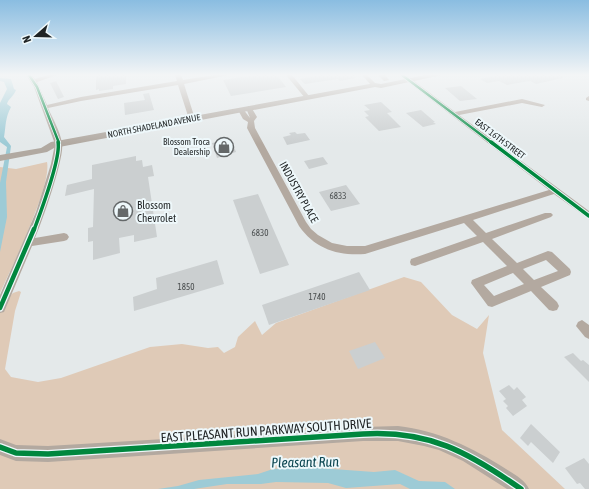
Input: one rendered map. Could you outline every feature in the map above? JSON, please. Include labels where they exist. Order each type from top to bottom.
[{"type":"main road","name":"NORTH SHADELAND AVENUE","points":[[0,151],[44,150],[55,145],[304,98]]},
{"type":"main road","name":"NORTH SHADELAND AVENUE","points":[[0,158],[27,150]]},
{"type":"street","points":[[0,308],[29,243],[50,184],[55,145],[41,98]]},
{"type":"street","points":[[45,107],[85,98]]},
{"type":"street","points":[[185,98],[192,119]]},
{"type":"street","name":"EAST 16TH STREET","points":[[433,98],[589,216]]},
{"type":"street","points":[[454,114],[522,101],[542,105]]},
{"type":"street","name":"INDUSTRY PLACE","points":[[245,109],[245,118],[251,121],[251,128],[306,231],[318,242],[328,247],[348,251],[365,250],[555,191]]},
{"type":"street","points":[[415,262],[548,215]]},
{"type":"street","points":[[465,218],[553,306]]},
{"type":"street","points":[[29,243],[64,237]]},
{"type":"street","points":[[548,255],[566,272],[492,302],[476,283],[515,268],[548,255]]},
{"type":"street","name":"EAST PLEASANT RUN PARKWAY SOUTH DRIVE","points":[[0,447],[16,453],[48,454],[363,434],[401,434],[425,439],[459,450],[521,489]]},
{"type":"shaded area","points":[[47,162],[47,173],[43,189],[30,227],[0,293],[0,167],[16,169]]},
{"type":"shaded area","points":[[404,277],[421,282],[452,315],[477,329],[489,315],[483,353],[502,430],[565,489],[0,489],[0,305],[13,293],[19,291],[21,292],[15,311],[5,369],[11,377],[38,382],[61,378],[150,347],[182,344],[208,348],[218,347],[224,353],[235,347],[238,337],[255,321],[262,335],[276,323]]},
{"type":"water","points":[[3,98],[11,98],[7,104],[11,107],[7,118],[4,137],[11,146],[6,182],[7,217],[0,252],[0,183],[7,147],[0,142],[0,103]]},
{"type":"water","name":"Pleasant Run","points":[[305,467],[374,472],[395,470],[419,481],[445,482],[455,489],[410,489],[400,484],[346,488],[328,483],[276,482],[261,484],[227,484],[194,489],[158,489],[178,486],[199,480],[258,474],[273,469]]},
{"type":"building","points":[[144,98],[150,98],[154,110],[125,115],[124,103],[145,100]]},
{"type":"building","points":[[456,98],[477,99],[460,101]]},
{"type":"building","points":[[381,102],[392,112],[387,113],[401,127],[379,131],[365,117],[369,116],[364,111],[370,110],[364,105]]},
{"type":"building","points":[[421,110],[436,124],[423,127],[406,113]]},
{"type":"building","points":[[295,132],[297,134],[305,133],[310,140],[287,145],[283,137],[291,135],[289,133]]},
{"type":"building","name":"Blossom Troca Dealership","points":[[231,139],[236,152],[217,158],[212,143]]},
{"type":"building","name":"Blossom Chevrolet","points":[[136,156],[136,161],[142,160],[143,167],[152,165],[154,176],[148,177],[157,237],[134,242],[134,235],[119,238],[120,253],[93,260],[93,241],[88,242],[88,228],[93,227],[94,189],[65,196],[67,185],[92,179],[92,165]]},
{"type":"building","points":[[323,157],[328,164],[309,169],[304,161]]},
{"type":"building","points":[[346,185],[360,204],[331,211],[319,192]]},
{"type":"building","points":[[258,194],[289,265],[260,274],[233,200]]},
{"type":"building","points":[[217,260],[224,284],[134,311],[133,297],[157,289],[156,278]]},
{"type":"building","points":[[359,272],[370,290],[269,325],[262,305]]},
{"type":"building","points":[[375,342],[385,358],[358,369],[349,351]]},
{"type":"building","points":[[573,353],[581,361],[583,360],[589,365],[589,382],[564,357]]},
{"type":"building","points":[[509,385],[514,390],[517,387],[526,397],[522,400],[527,406],[513,416],[506,408],[508,406],[503,401],[506,399],[499,391]]},
{"type":"building","points":[[531,424],[560,452],[553,463],[531,442],[528,446],[520,438]]},
{"type":"building","points":[[584,458],[589,464],[589,489],[585,489],[580,483],[577,484],[565,468]]},
{"type":"cycle path","points":[[0,308],[41,212],[55,164],[59,144],[41,98]]},
{"type":"cycle path","points":[[432,98],[589,216]]},
{"type":"cycle path","points":[[0,447],[16,453],[48,454],[380,433],[398,434],[424,438],[454,448],[482,463],[521,489]]},
{"type":"place","name":"Blossom Troca Dealership","points":[[224,147]]},
{"type":"place","name":"Blossom Chevrolet","points":[[123,211]]}]
